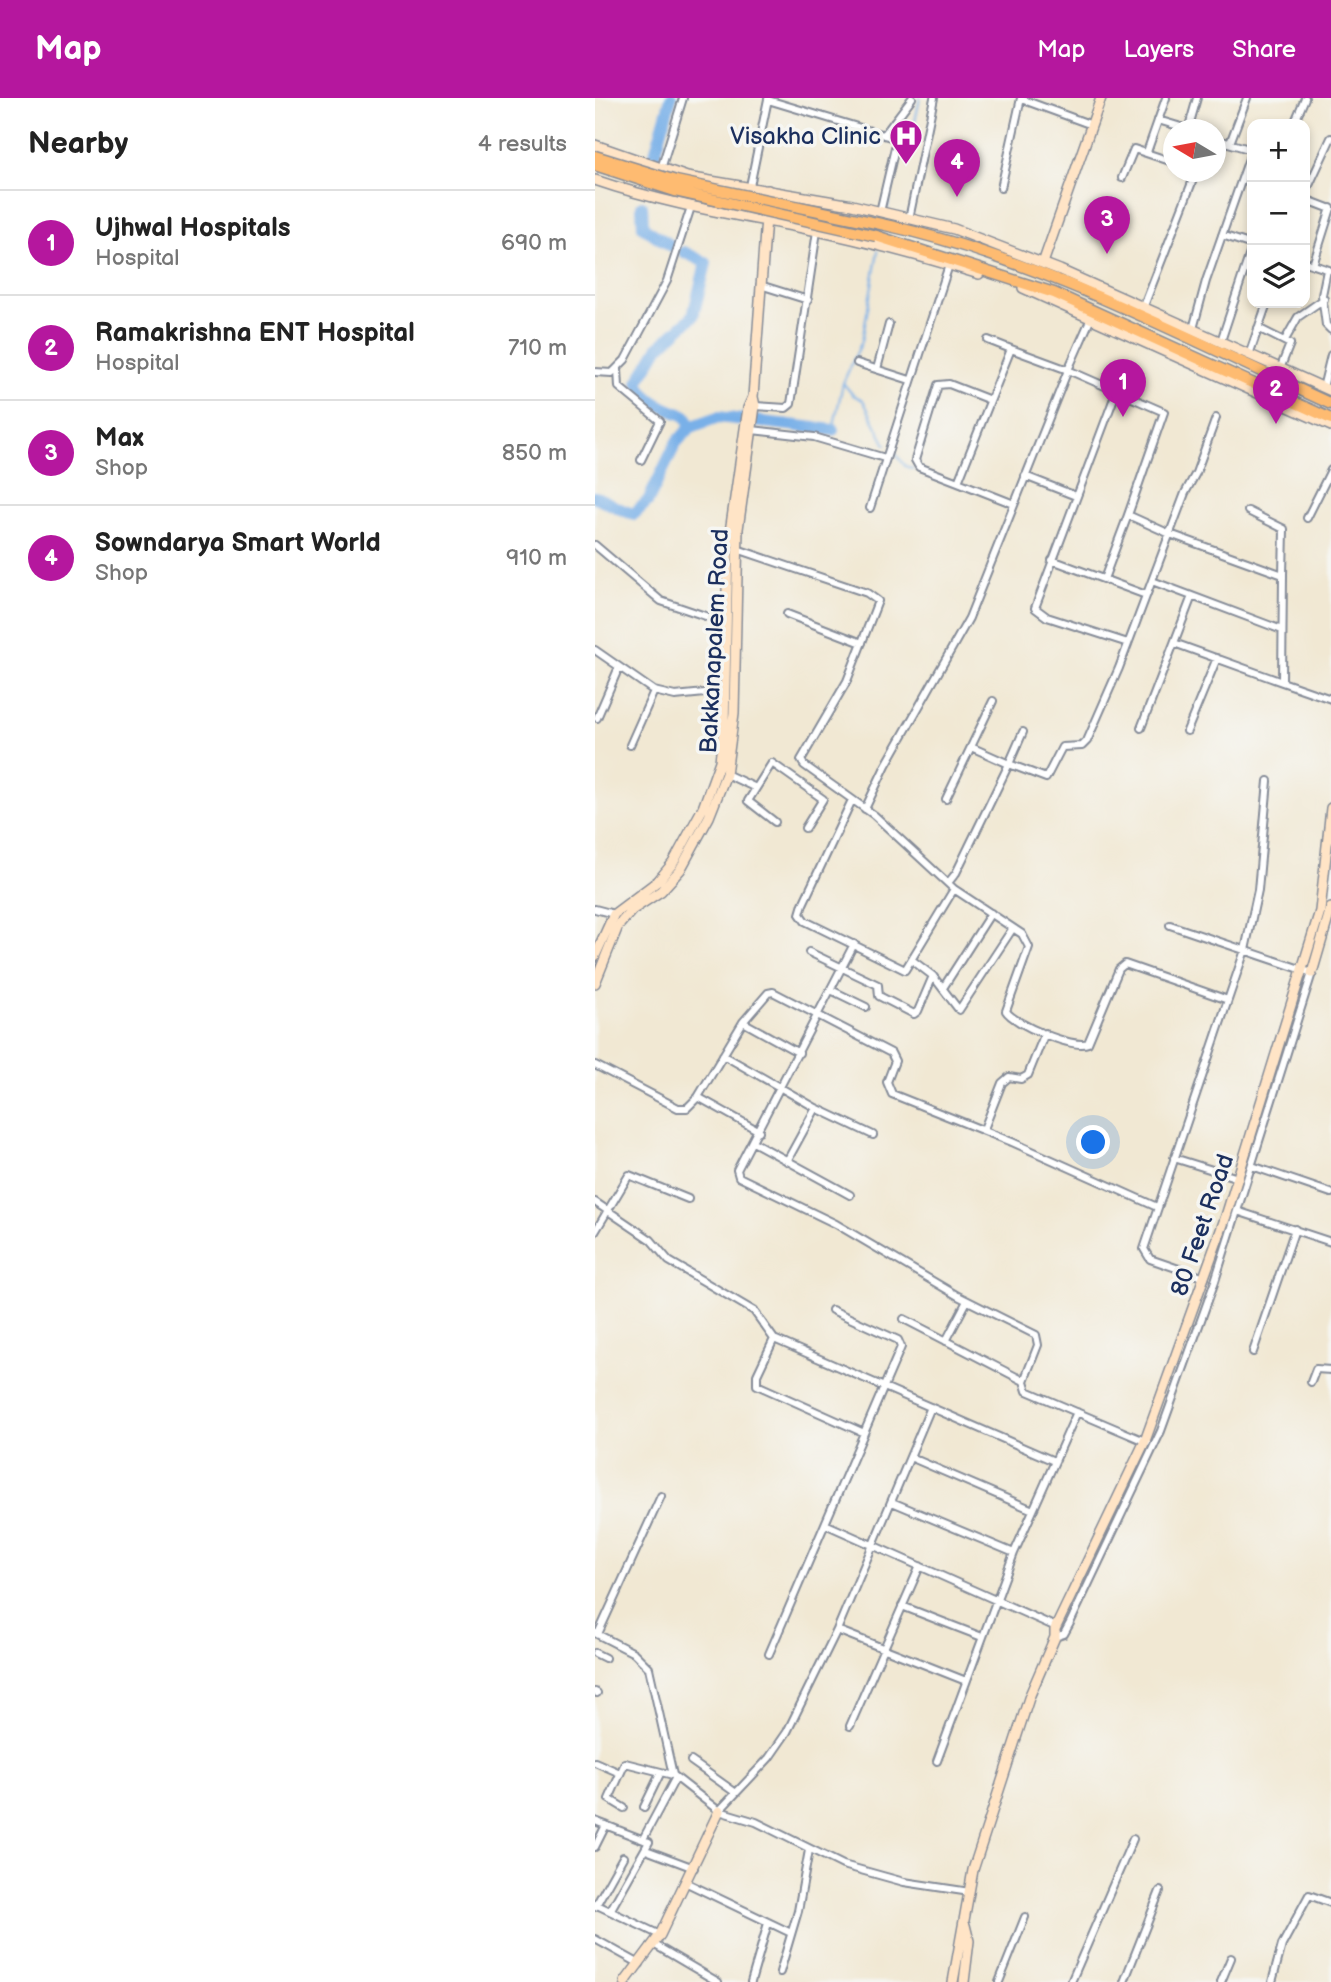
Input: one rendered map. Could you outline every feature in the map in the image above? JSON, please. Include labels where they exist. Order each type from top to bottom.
[{"type":"main road","points":[[595,156],[687,184],[884,218],[1067,285],[1331,404]]},
{"type":"main road","points":[[595,165],[675,191],[881,238],[1054,293],[1331,419]]},
{"type":"street","points":[[661,169],[683,98]]},
{"type":"street","points":[[884,135],[912,98]]},
{"type":"street","points":[[909,219],[934,98]]},
{"type":"street","points":[[1042,263],[1101,98]]},
{"type":"street","points":[[1147,152],[1166,98]]},
{"type":"street","points":[[1191,119],[1197,98]]},
{"type":"street","points":[[1230,143],[1247,98]]},
{"type":"street","points":[[1296,119],[1305,98]]},
{"type":"street","points":[[750,186],[768,99],[897,139],[884,218]]},
{"type":"street","points":[[1001,188],[1021,99],[1091,125]]},
{"type":"street","points":[[1158,120],[1163,122]]},
{"type":"street","points":[[1310,185],[1331,138]]},
{"type":"street","points":[[1226,142],[1247,148]]},
{"type":"street","points":[[595,145],[687,177],[750,186],[884,218],[909,219],[954,229],[1144,306],[1327,390],[1331,355]]},
{"type":"street","points":[[1122,178],[1135,149],[1163,158]]},
{"type":"street","points":[[1193,329],[1247,165]]},
{"type":"street","points":[[595,180],[691,207],[817,231],[949,265],[1033,291],[1331,426]]},
{"type":"street","points":[[1144,306],[1192,182]]},
{"type":"street","points":[[595,956],[614,914],[665,874],[691,832],[720,761],[732,547],[753,405],[768,190]]},
{"type":"street","points":[[1310,198],[1331,209],[1310,261]]},
{"type":"street","points":[[641,460],[660,421],[619,387],[618,369],[673,268],[691,207]]},
{"type":"street","points":[[753,405],[786,408],[791,404],[809,300],[817,231]]},
{"type":"street","points":[[1223,235],[1249,245]]},
{"type":"street","points":[[1221,341],[1247,261]]},
{"type":"street","points":[[1310,263],[1328,271],[1324,299],[1326,323],[1331,330]]},
{"type":"street","points":[[870,508],[949,265]]},
{"type":"street","points":[[760,285],[809,300]]},
{"type":"street","points":[[1285,340],[1298,317],[1324,299]]},
{"type":"street","points":[[1249,355],[1265,308]]},
{"type":"street","points":[[865,809],[886,765],[969,618],[1091,318]]},
{"type":"street","points":[[877,369],[889,324]]},
{"type":"street","points":[[1258,328],[1285,340],[1290,346],[1280,369]]},
{"type":"street","points":[[988,340],[1117,390],[1164,412],[1104,579]]},
{"type":"street","points":[[958,482],[1011,349]]},
{"type":"street","points":[[857,362],[910,380]]},
{"type":"street","points":[[595,372],[607,374],[618,369]]},
{"type":"street","points":[[990,400],[949,384],[938,386],[915,460],[919,467],[1014,504]]},
{"type":"street","points":[[1117,390],[1035,608],[1038,613],[1128,643]]},
{"type":"street","points":[[971,747],[1046,778],[1062,747],[1082,746],[1093,729],[1216,418]]},
{"type":"street","points":[[750,427],[814,437],[885,458]]},
{"type":"street","points":[[1307,518],[1331,470]]},
{"type":"street","points":[[1025,476],[1076,496]]},
{"type":"street","points":[[1248,511],[1284,529],[1282,682]]},
{"type":"street","points":[[1128,515],[1170,534],[1283,575]]},
{"type":"street","points":[[595,545],[661,601],[726,623]]},
{"type":"street","points":[[732,547],[875,597],[877,605],[847,681],[801,760],[804,765],[865,809],[954,889],[1022,934],[1029,947],[1006,1011],[1011,1018],[1075,1045],[1088,1043],[1119,969],[1125,964],[1229,1000]]},
{"type":"street","name":"Bakkanapalem Road","points":[[595,983],[613,937],[624,918],[661,891],[680,870],[709,817],[726,774],[734,713],[732,547]]},
{"type":"street","points":[[1052,560],[1146,594]]},
{"type":"street","points":[[1152,581],[1282,630]]},
{"type":"street","points":[[1141,729],[1192,596]]},
{"type":"street","points":[[787,614],[862,643]]},
{"type":"street","points":[[1174,643],[1331,699]]},
{"type":"street","points":[[595,650],[655,691],[675,696],[725,691]]},
{"type":"street","points":[[1187,732],[1217,658]]},
{"type":"street","points":[[597,718],[616,665]]},
{"type":"street","points":[[630,746],[655,691]]},
{"type":"street","points":[[946,799],[993,702]]},
{"type":"street","points":[[947,883],[956,873],[1023,732]]},
{"type":"street","points":[[775,822],[748,801],[772,763],[824,799],[805,828]]},
{"type":"street","points":[[726,774],[756,788]]},
{"type":"street","points":[[1205,1278],[1144,1254],[1157,1207],[1245,950],[1258,890],[1268,781]]},
{"type":"street","points":[[852,800],[800,914],[805,921],[905,970],[954,889]]},
{"type":"street","points":[[1327,909],[1331,808]]},
{"type":"street","points":[[595,909],[614,914]]},
{"type":"street","name":"80 Feet Road","points":[[965,1923],[978,1856],[1030,1695],[1056,1632],[1145,1441],[1205,1278],[1327,909]]},
{"type":"street","points":[[943,988],[991,913]]},
{"type":"street","points":[[825,1524],[996,1600],[1064,1634],[1155,1446],[1252,1166],[1308,971],[1170,925]]},
{"type":"street","points":[[912,960],[933,976],[957,1009],[962,1009],[1013,928]]},
{"type":"street","points":[[854,944],[737,1170],[742,1179],[836,1224],[967,1301],[1038,1338],[1024,1381],[1027,1391],[1155,1446]]},
{"type":"street","points":[[809,952],[878,985],[879,996],[913,1014],[918,1011],[933,976]]},
{"type":"street","points":[[831,989],[866,1007]]},
{"type":"street","points":[[595,1065],[678,1108],[687,1108],[698,1097],[743,1022],[768,993],[773,992],[891,1053],[895,1064],[887,1082],[892,1094],[928,1111],[983,1129],[1157,1207]]},
{"type":"street","points":[[743,1022],[799,1053]]},
{"type":"street","points":[[983,1129],[1002,1083],[1009,1077],[1021,1079],[1028,1075],[1045,1033]]},
{"type":"street","points":[[723,1055],[816,1108],[873,1135]]},
{"type":"street","points":[[698,1097],[759,1130]]},
{"type":"street","points":[[787,1161],[816,1108]]},
{"type":"street","points":[[753,1142],[851,1195]]},
{"type":"street","points":[[1174,1158],[1238,1178]]},
{"type":"street","points":[[1252,1166],[1331,1193]]},
{"type":"street","points":[[595,1232],[629,1175],[688,1199]]},
{"type":"street","points":[[595,1202],[652,1240],[669,1261],[754,1311],[774,1339],[1054,1461]]},
{"type":"street","points":[[1237,1211],[1331,1242]]},
{"type":"street","points":[[1253,1352],[1295,1229]]},
{"type":"street","points":[[946,1341],[967,1301]]},
{"type":"street","points":[[769,1654],[901,1342],[832,1310]]},
{"type":"street","points":[[904,1319],[1024,1381]]},
{"type":"street","points":[[774,1339],[757,1375],[757,1385],[864,1433]]},
{"type":"street","points":[[1311,1382],[1316,1369],[1331,1370]]},
{"type":"street","points":[[625,1982],[655,1945],[687,1883],[719,1811],[778,1747],[837,1630],[931,1407]]},
{"type":"street","points":[[937,1761],[1013,1553],[1077,1412]]},
{"type":"street","points":[[910,1457],[1033,1510]]},
{"type":"street","points":[[643,1839],[674,1777],[649,1668],[634,1653],[597,1634],[661,1496]]},
{"type":"street","points":[[892,1502],[1013,1553]]},
{"type":"street","points":[[850,1727],[920,1566]]},
{"type":"street","points":[[902,1606],[982,1637]]},
{"type":"street","points":[[837,1630],[966,1681]]},
{"type":"street","points":[[595,1653],[604,1658]]},
{"type":"street","points":[[691,1760],[736,1793]]},
{"type":"street","points":[[595,1762],[620,1773]]},
{"type":"street","points":[[624,1808],[609,1799],[627,1762],[674,1777],[719,1811],[756,1822],[809,1850],[880,1876],[970,1892]]},
{"type":"street","points":[[645,1807],[660,1774]]},
{"type":"street","points":[[595,1821],[649,1842],[610,1911]]},
{"type":"street","points":[[595,1847],[606,1825]]},
{"type":"street","points":[[1071,1982],[1133,1839]]},
{"type":"street","points":[[646,1850],[694,1868]]},
{"type":"street","points":[[780,1972],[809,1850]]},
{"type":"street","points":[[623,1857],[595,1906],[660,1935]]},
{"type":"street","points":[[687,1883],[791,1933]]},
{"type":"street","points":[[1124,1982],[1160,1891]]},
{"type":"street","points":[[1272,1982],[1282,1945],[1309,1895],[1331,1903]]},
{"type":"street","points":[[999,1982],[1025,1917]]},
{"type":"street","points":[[751,1982],[768,1923]]},
{"type":"street","points":[[953,1982],[965,1923]]},
{"type":"street","points":[[964,1982],[969,1941],[965,1923]]},
{"type":"street","points":[[595,1939],[640,1964]]},
{"type":"street","points":[[655,1945],[707,1979],[718,1982]]},
{"type":"street","points":[[1221,1982],[1231,1958]]},
{"type":"waterway","points":[[654,157],[671,98]]},
{"type":"waterway","points":[[887,210],[901,148],[914,126],[920,98]]},
{"type":"waterway","points":[[642,206],[643,227],[673,247]]},
{"type":"waterway","points":[[843,383],[862,341],[878,251]]},
{"type":"waterway","points":[[684,252],[706,263],[693,316],[658,348],[638,382],[651,400],[686,416],[691,427]]},
{"type":"waterway","points":[[833,430],[843,383],[853,395],[863,400],[886,445]]},
{"type":"waterway","points":[[595,497],[634,514],[648,501],[676,443],[691,427],[718,417],[833,430]]},
{"type":"waterway","points":[[893,450],[905,466],[913,469]]},
{"type":"place","name":"Visakha Clinic","points":[[906,166]]},
{"type":"place","name":"Sowndarya Smart World","points":[[957,197]]},
{"type":"place","name":"Max","points":[[1107,254]]},
{"type":"place","name":"Ujhwal Hospitals","points":[[1123,417]]},
{"type":"place","name":"Ramakrishna ENT Hospital","points":[[1276,424]]}]
